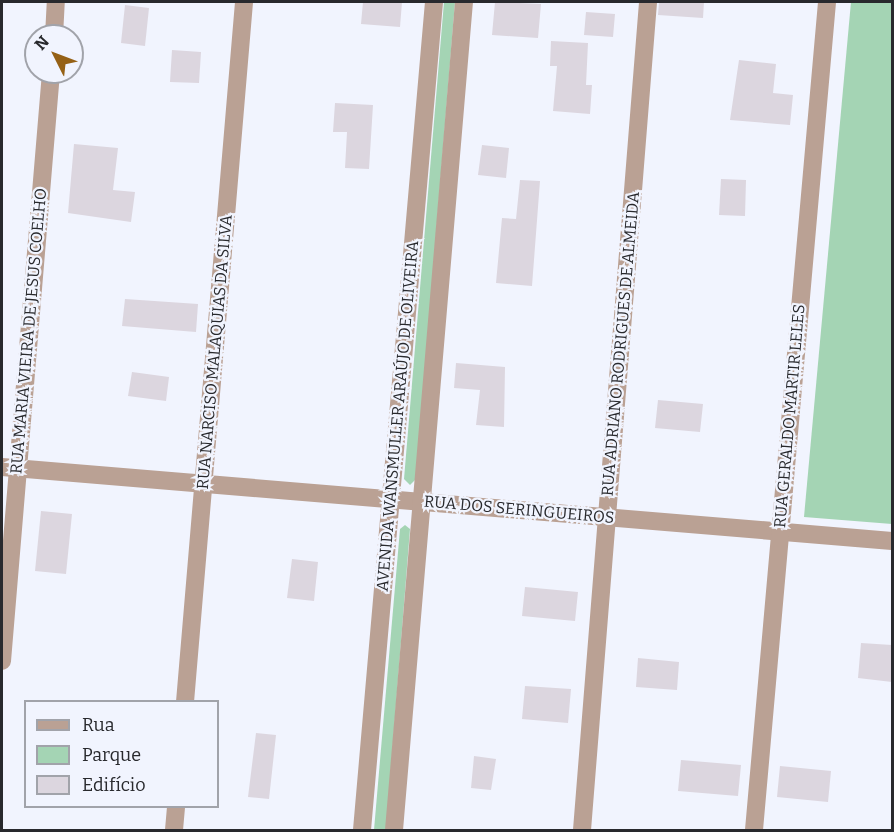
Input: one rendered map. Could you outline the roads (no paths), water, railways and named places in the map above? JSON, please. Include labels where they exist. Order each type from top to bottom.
[{"type":"street","points":[[55,24],[56,2]]},
{"type":"street","name":"RUA NARCISO MALAQUIAS DA SILVA","points":[[186,700],[244,2]]},
{"type":"street","name":"AVENIDA WANSMULLER ARAÚJO DE OLIVEIRA","points":[[362,831],[434,2]]},
{"type":"street","name":"AVENIDA WANSMULLER ARAÚJO DE OLIVEIRA","points":[[394,831],[464,2]]},
{"type":"street","name":"RUA ADRIANO RODRIGUES DE ALMEIDA","points":[[582,831],[648,2]]},
{"type":"street","name":"RUA GERALDO MARTIR LELES","points":[[754,831],[827,2]]},
{"type":"street","name":"RUA MARIA VIEIRA DE JESUS COELHO","points":[[2,661],[10,467],[50,84]]},
{"type":"street","name":"RUA DOS SERINGUEIROS","points":[[10,467],[892,541]]},
{"type":"street","points":[[174,831],[177,808]]}]
